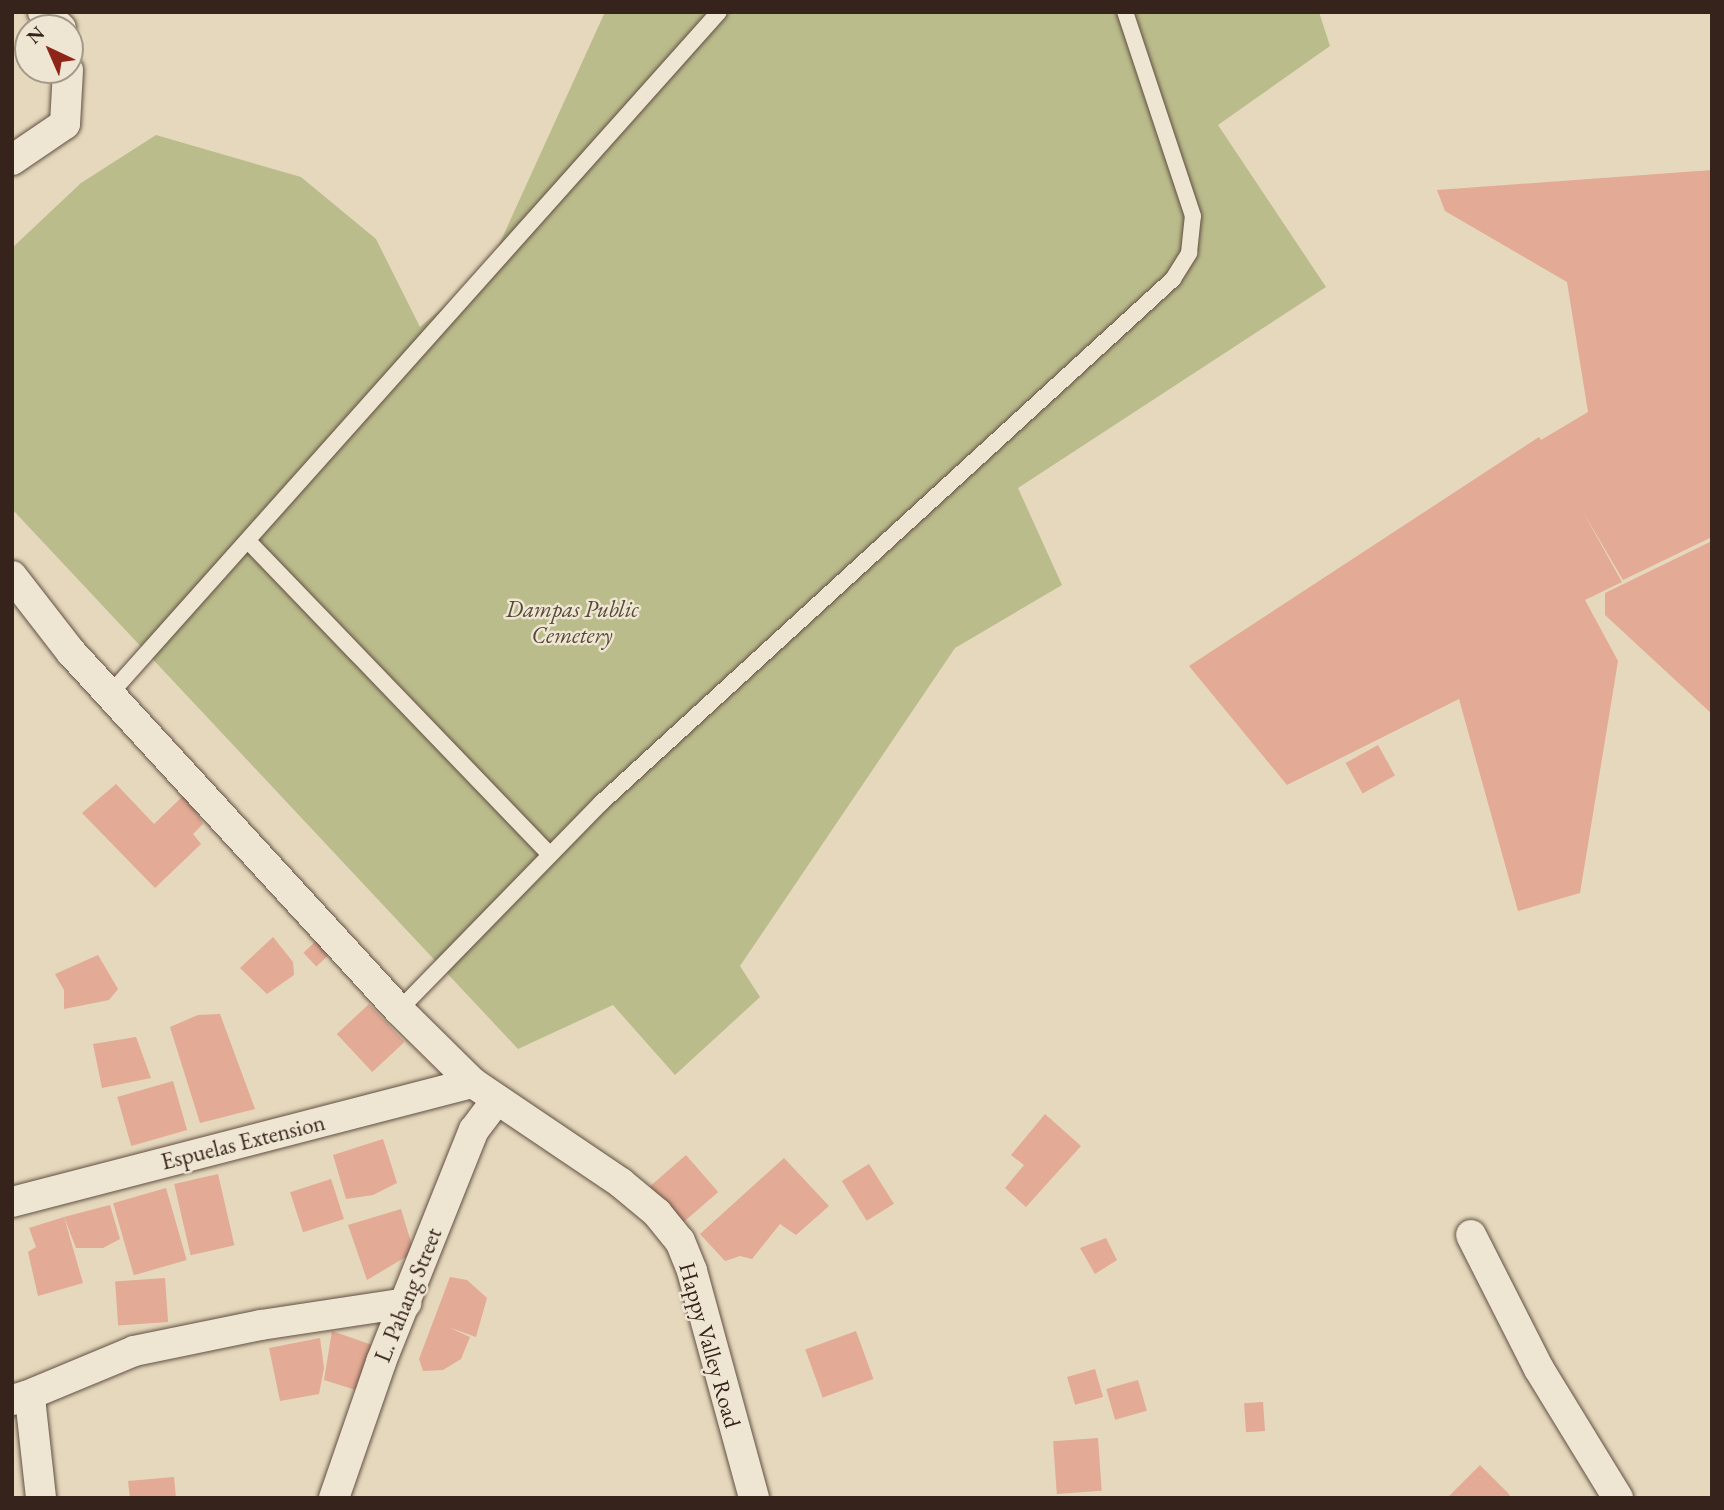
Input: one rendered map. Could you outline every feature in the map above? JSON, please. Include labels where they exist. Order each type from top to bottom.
[{"type":"street","points":[[12,160],[65,124],[67,84]]},
{"type":"street","name":"Happy Valley Road","points":[[12,576],[110,694],[398,1010],[485,1092],[621,1183],[657,1213],[680,1241],[754,1498]]},
{"type":"street","name":"Espuelas Extension","points":[[12,1202],[485,1092]]},
{"type":"street","name":"L. Pahang Street","points":[[334,1498],[405,1303],[474,1130],[485,1092]]},
{"type":"street","points":[[1471,1235],[1539,1369],[1618,1498]]},
{"type":"street","points":[[19,1398],[134,1351],[261,1325],[405,1303]]},
{"type":"street","points":[[19,1398],[31,1407],[41,1498]]},
{"type":"lane","points":[[110,694],[249,542],[719,12]]},
{"type":"lane","points":[[398,1010],[611,793],[1173,279],[1189,253],[1193,216],[1125,12]]},
{"type":"lane","points":[[249,542],[550,855]]},
{"type":"green space","name":"Dampas Public Cemetery","points":[[605,12],[1319,12],[1330,46],[1218,125],[1326,287],[1018,488],[1062,585],[955,648],[740,966],[760,997],[675,1075],[613,1005],[518,1049],[12,509],[12,248],[81,183],[156,135],[301,177],[376,239],[420,327],[488,269]]},
{"type":"building","points":[[1712,170],[1712,537],[1623,580],[1582,510],[1622,582],[1585,600],[1618,661],[1580,893],[1518,911],[1459,699],[1287,785],[1189,666],[1539,437],[1541,440],[1588,412],[1567,282],[1445,211],[1437,190]]},
{"type":"building","points":[[1712,541],[1712,714],[1605,615],[1605,593]]},
{"type":"building","points":[[1378,745],[1395,776],[1363,794],[1346,763]]},
{"type":"building","points":[[116,784],[154,824],[185,794],[203,824],[193,834],[201,844],[155,888],[82,813]]},
{"type":"building","points":[[273,937],[293,962],[294,975],[267,994],[240,968]]},
{"type":"building","points":[[318,939],[331,953],[316,967],[303,953]]},
{"type":"building","points":[[98,955],[118,989],[109,1000],[64,1009],[64,990],[55,974]]},
{"type":"building","points":[[369,1004],[404,1042],[372,1072],[337,1034]]},
{"type":"building","points":[[220,1014],[255,1109],[200,1123],[170,1027],[198,1015]]},
{"type":"building","points":[[136,1037],[151,1078],[102,1088],[93,1044]]},
{"type":"building","points":[[173,1081],[187,1130],[131,1146],[117,1097]]},
{"type":"building","points":[[1045,1114],[1081,1146],[1026,1207],[1005,1188],[1024,1165],[1011,1155]]},
{"type":"building","points":[[383,1139],[397,1183],[373,1195],[346,1199],[333,1155]]},
{"type":"building","points":[[686,1155],[718,1192],[682,1223],[650,1186]]},
{"type":"building","points":[[784,1158],[829,1206],[796,1235],[780,1224],[752,1259],[740,1256],[725,1261],[700,1234]]},
{"type":"building","points":[[869,1164],[894,1204],[867,1221],[842,1181]]},
{"type":"building","points":[[218,1174],[234,1245],[191,1255],[174,1184]]},
{"type":"building","points":[[331,1179],[344,1219],[303,1232],[290,1192]]},
{"type":"building","points":[[166,1188],[187,1260],[134,1275],[113,1203]]},
{"type":"building","points":[[110,1205],[120,1239],[103,1248],[76,1248],[64,1217]]},
{"type":"building","points":[[401,1209],[414,1252],[367,1280],[348,1225]]},
{"type":"building","points":[[64,1217],[83,1283],[38,1296],[28,1252],[36,1247],[29,1228]]},
{"type":"building","points":[[1106,1238],[1117,1260],[1095,1274],[1080,1248]]},
{"type":"building","points":[[450,1277],[467,1280],[487,1298],[476,1337],[448,1327],[470,1337],[461,1359],[443,1370],[423,1371],[419,1359]]},
{"type":"building","points":[[165,1278],[168,1322],[118,1325],[115,1281]]},
{"type":"building","points":[[332,1331],[375,1346],[359,1391],[324,1380]]},
{"type":"building","points":[[856,1331],[873,1379],[823,1397],[805,1349]]},
{"type":"building","points":[[320,1338],[324,1368],[319,1394],[280,1401],[269,1348]]},
{"type":"building","points":[[1095,1369],[1103,1397],[1075,1405],[1067,1377]]},
{"type":"building","points":[[1138,1380],[1147,1411],[1115,1420],[1106,1389]]},
{"type":"building","points":[[1263,1402],[1265,1431],[1246,1432],[1244,1403]]},
{"type":"building","points":[[1098,1438],[1102,1491],[1057,1494],[1053,1441]]},
{"type":"building","points":[[1480,1465],[1510,1495],[1507,1498],[1447,1498]]},
{"type":"building","points":[[174,1477],[176,1498],[130,1498],[128,1481]]}]
